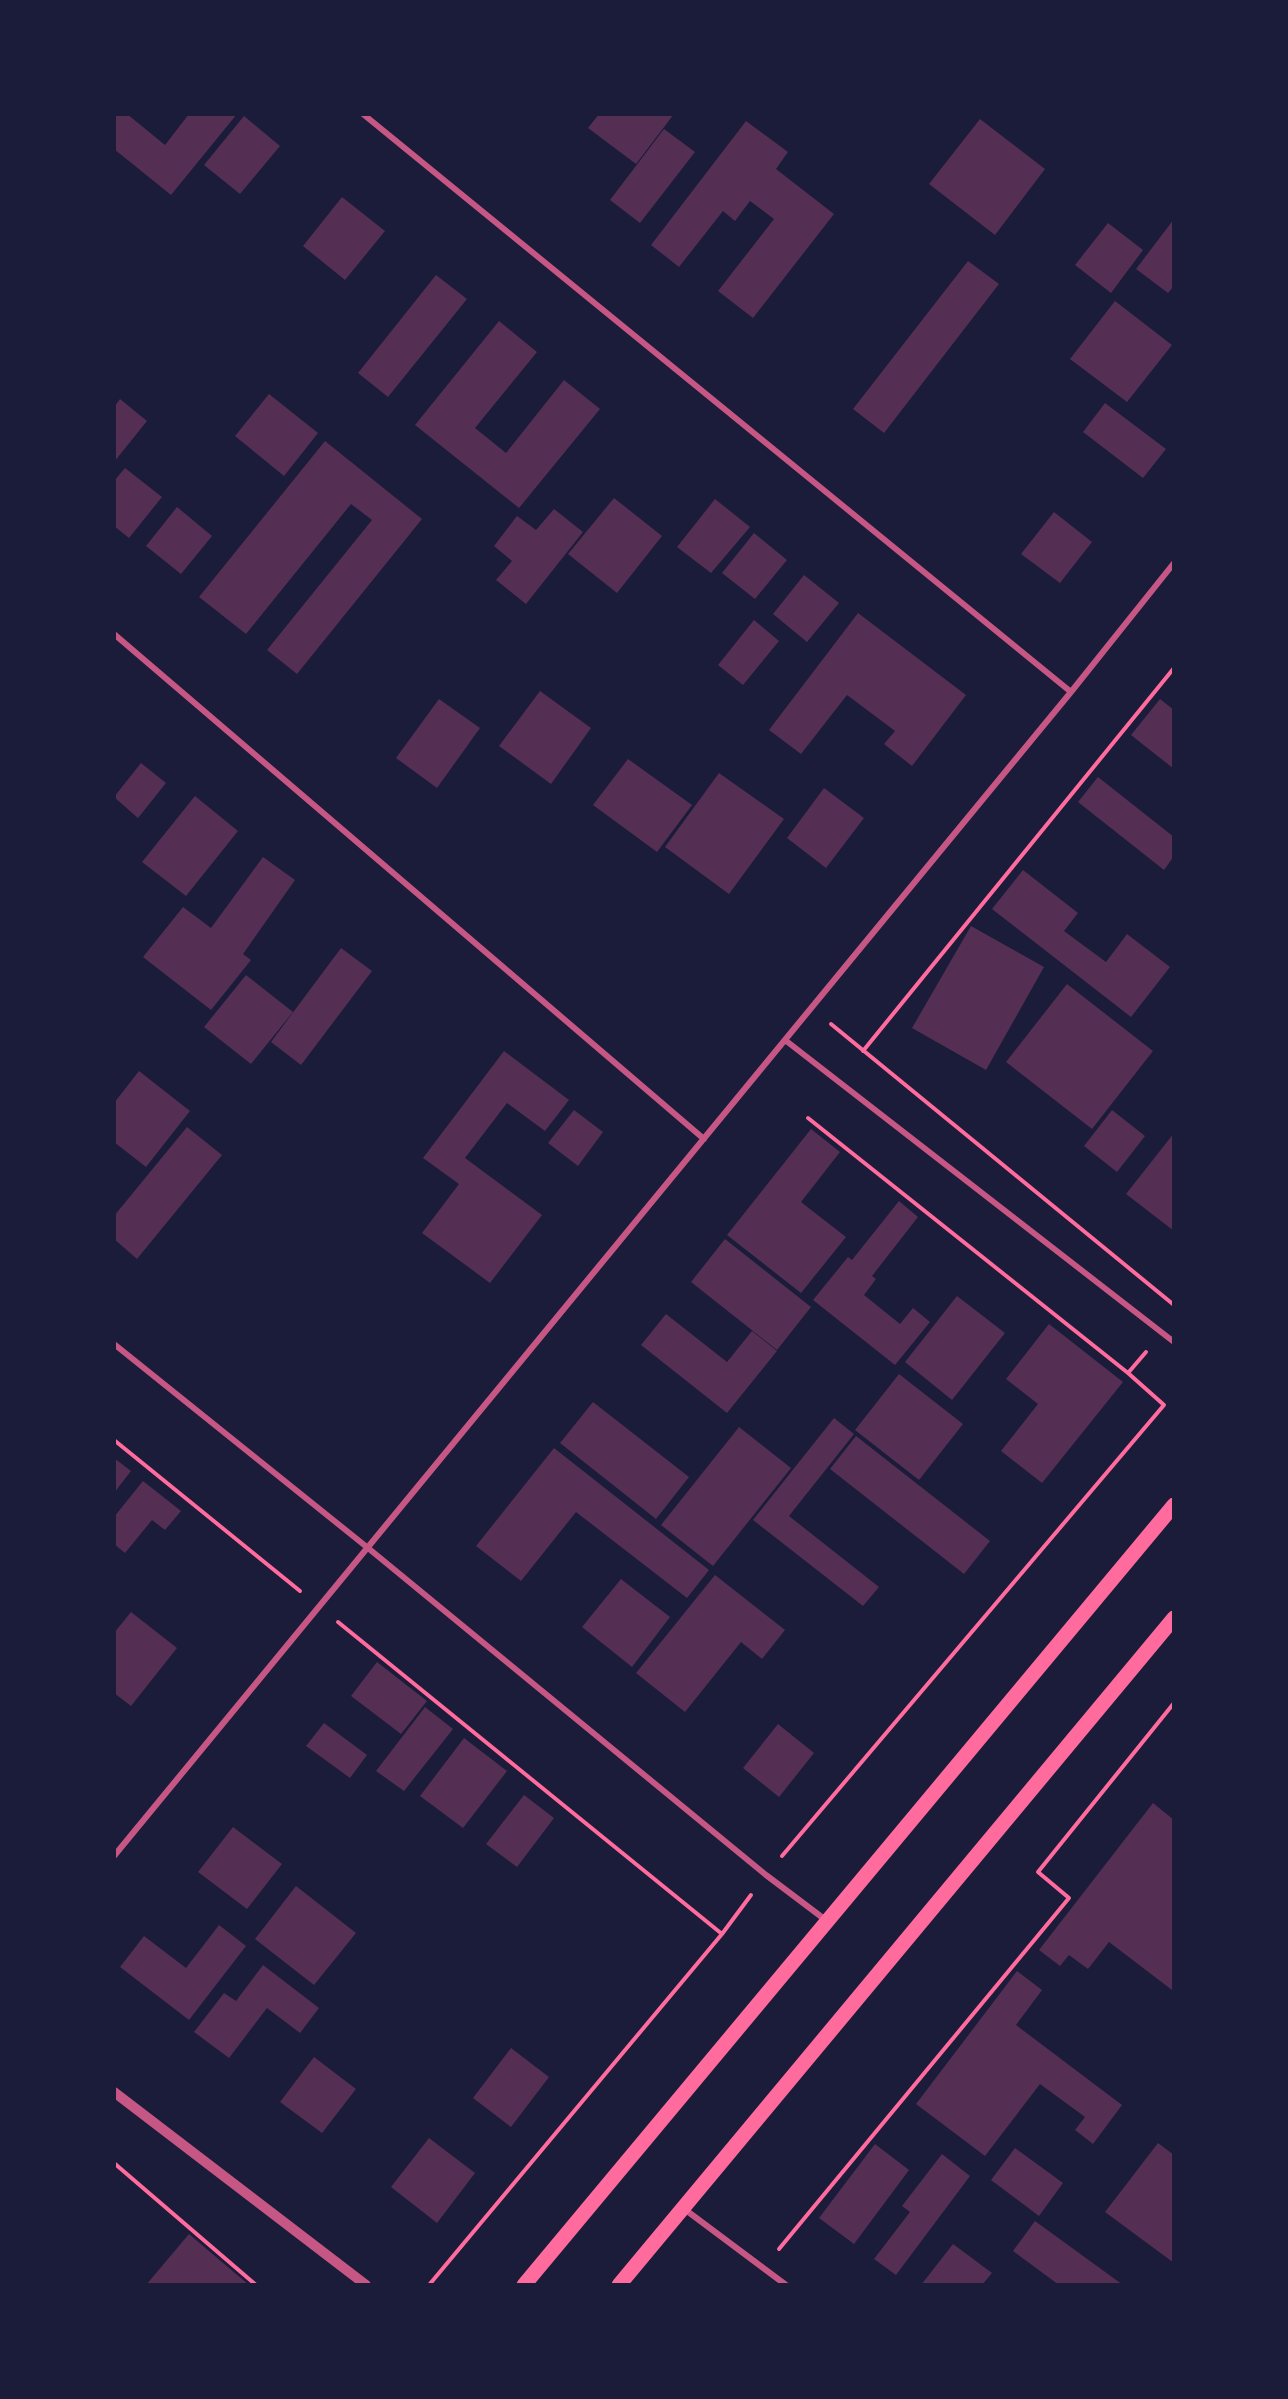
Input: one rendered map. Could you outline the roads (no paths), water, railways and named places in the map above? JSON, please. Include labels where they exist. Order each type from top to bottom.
[{"type":"main road","points":[[524,2285],[1174,1505]]},
{"type":"main road","points":[[619,2285],[1174,1618]]},
{"type":"street","points":[[363,114],[1071,692]]},
{"type":"street","points":[[114,1856],[812,1008],[1174,563]]},
{"type":"street","points":[[114,634],[704,1139]]},
{"type":"street","points":[[785,1040],[1174,1342]]},
{"type":"street","points":[[114,1344],[368,1548],[766,1875],[827,1921]]},
{"type":"street","points":[[114,2092],[366,2285]]},
{"type":"street","points":[[683,2208],[786,2285]]}]
